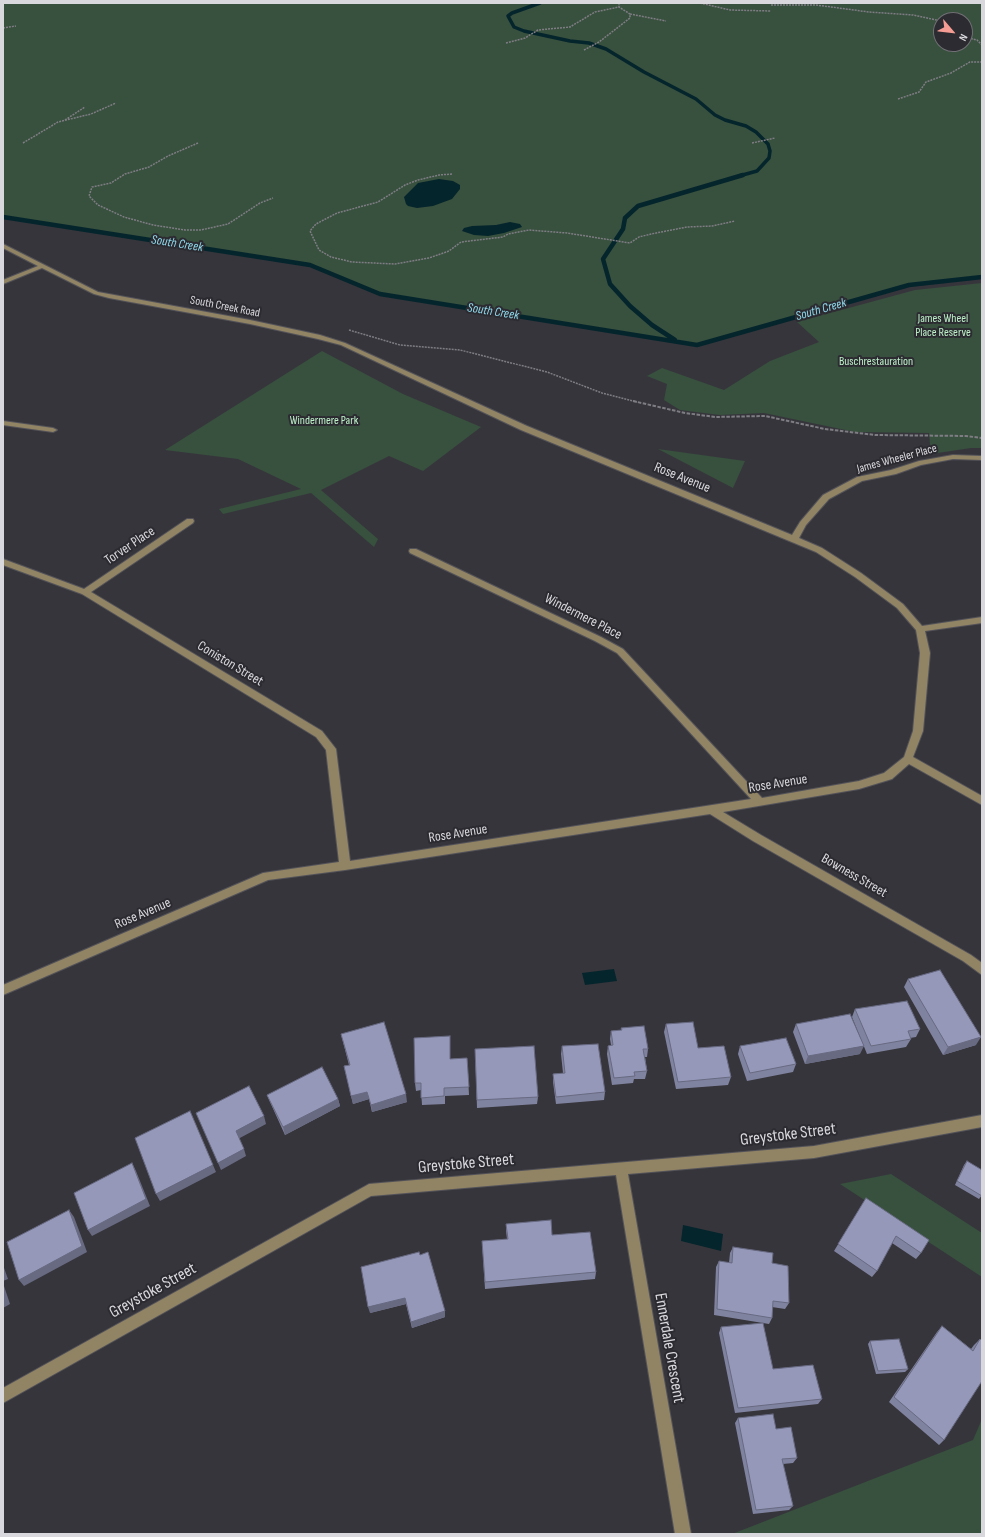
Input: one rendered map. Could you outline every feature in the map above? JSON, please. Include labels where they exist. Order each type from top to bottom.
[{"type":"street","name":"South Creek Road","points":[[3,246],[96,293],[250,322],[320,337],[344,344],[443,390]]},
{"type":"street","points":[[3,282],[43,266]]},
{"type":"street","name":"Rose Avenue","points":[[3,990],[267,876],[345,866],[760,802],[859,785],[888,776],[908,759],[918,731],[925,653],[920,629],[900,606],[858,574],[820,550],[524,428],[443,390]]},
{"type":"street","points":[[3,423],[53,430]]},
{"type":"street","name":"James Wheeler Place","points":[[794,539],[803,524],[826,497],[860,479],[893,472],[919,463],[954,457],[982,458]]},
{"type":"street","name":"Torver Place","points":[[85,592],[190,521]]},
{"type":"street","name":"Windermere Place","points":[[413,551],[598,639],[620,651],[760,802]]},
{"type":"street","name":"Coniston Street","points":[[3,562],[85,592],[319,734],[330,749],[345,866]]},
{"type":"street","points":[[920,629],[982,620]]},
{"type":"street","points":[[908,759],[982,801]]},
{"type":"street","name":"Bowness Street","points":[[711,809],[757,838],[968,958],[982,970]]},
{"type":"street","name":"Greystoke Street","points":[[3,1396],[369,1190],[814,1152],[982,1121]]},
{"type":"street","name":"Ennerdale Crescent","points":[[621,1168],[683,1534]]},
{"type":"path","points":[[618,3],[620,9],[630,14],[666,21]]},
{"type":"path","points":[[700,3],[730,10],[771,11]]},
{"type":"path","points":[[771,5],[816,5],[869,12],[913,15],[933,19]]},
{"type":"path","points":[[506,43],[521,40],[536,31],[570,27],[595,12],[619,6]]},
{"type":"path","points":[[584,50],[599,42],[630,18],[630,14]]},
{"type":"path","points":[[3,28],[16,26]]},
{"type":"path","points":[[973,39],[977,40],[982,45]]},
{"type":"path","points":[[898,100],[919,92],[926,82],[951,73],[970,62],[982,62]]},
{"type":"path","points":[[64,120],[91,114],[116,103]]},
{"type":"path","points":[[23,143],[84,107]]},
{"type":"path","points":[[752,143],[774,138]]},
{"type":"path","points":[[198,142],[149,167],[125,174],[111,182],[92,187],[89,196],[98,205],[124,217],[153,225],[185,230],[201,230],[228,224],[260,203],[273,198]]},
{"type":"path","points":[[452,174],[439,175],[418,180],[405,185],[378,202],[337,212],[316,224],[311,228],[310,232],[319,250],[331,257],[352,262],[395,264],[435,256],[449,251],[461,242],[503,237],[508,234],[529,230],[544,230],[600,237],[630,243],[639,237],[651,234],[687,227],[712,226],[735,221]]},
{"type":"path","points":[[346,329],[400,345],[460,350],[475,353],[547,372],[602,393],[685,413],[715,417],[766,416],[825,429],[875,435],[966,436],[982,438]]},
{"type":"green space","points":[[6,3],[982,3],[982,277],[909,285],[697,345],[380,294],[310,265],[3,217],[3,4]]},
{"type":"green space","name":"James Wheel Place Reserve","points":[[982,283],[982,448],[971,448],[931,454],[929,433],[855,432],[764,413],[720,415],[680,410],[664,400],[667,384],[647,376],[662,368],[724,390],[770,361],[819,342],[797,322],[915,290]]},
{"type":"green space","name":"Windermere Park","points":[[322,351],[403,394],[481,427],[423,471],[389,456],[321,490],[378,539],[374,547],[311,493],[223,514],[219,509],[301,489],[238,459],[165,450]]},
{"type":"green space","points":[[658,449],[745,461],[733,488]]},
{"type":"green space","points":[[891,1174],[982,1233],[982,1277],[840,1184]]},
{"type":"green space","points":[[982,1419],[982,1534],[732,1534],[973,1440]]},
{"type":"water","points":[[439,179],[453,181],[460,185],[460,189],[452,199],[433,206],[417,208],[406,204],[404,197],[418,183]]},
{"type":"water","points":[[510,222],[520,224],[522,227],[488,236],[474,235],[462,231],[464,228],[472,226],[496,225]]},
{"type":"water","points":[[614,969],[617,981],[585,985],[582,973]]},
{"type":"water","points":[[683,1225],[723,1234],[721,1251],[681,1241]]},
{"type":"building","points":[[940,970],[981,1037],[948,1047],[908,979]]},
{"type":"building","points":[[907,1001],[920,1029],[908,1031],[911,1039],[871,1046],[855,1009]]},
{"type":"building","points":[[850,1014],[864,1046],[808,1056],[796,1024]]},
{"type":"building","points":[[384,1022],[406,1094],[371,1105],[367,1092],[351,1096],[344,1066],[350,1065],[341,1034]]},
{"type":"building","points":[[693,1022],[698,1048],[724,1046],[731,1077],[678,1082],[666,1024]]},
{"type":"building","points":[[644,1026],[648,1049],[643,1049],[647,1071],[634,1072],[635,1076],[614,1078],[608,1046],[613,1045],[611,1031],[622,1030],[621,1028]]},
{"type":"building","points":[[450,1036],[450,1059],[467,1058],[469,1087],[444,1088],[444,1096],[421,1098],[421,1083],[415,1083],[414,1038]]},
{"type":"building","points":[[786,1038],[796,1064],[750,1073],[740,1046]]},
{"type":"building","points":[[598,1044],[605,1092],[556,1097],[553,1074],[565,1073],[562,1046]]},
{"type":"building","points":[[534,1046],[538,1097],[477,1100],[475,1049]]},
{"type":"building","points":[[322,1067],[338,1099],[283,1127],[267,1095]]},
{"type":"building","points":[[249,1086],[264,1116],[236,1131],[244,1149],[218,1163],[196,1113]]},
{"type":"building","points":[[190,1111],[213,1165],[156,1194],[135,1138]]},
{"type":"building","points":[[967,1161],[982,1170],[982,1196],[957,1181]]},
{"type":"building","points":[[132,1163],[146,1199],[88,1230],[74,1193]]},
{"type":"building","points":[[866,1198],[929,1240],[921,1253],[896,1236],[877,1271],[838,1244]]},
{"type":"building","points":[[69,1210],[82,1246],[19,1280],[7,1242]]},
{"type":"building","points":[[551,1220],[552,1235],[590,1232],[596,1272],[485,1282],[482,1241],[508,1239],[506,1224]]},
{"type":"building","points":[[733,1247],[773,1253],[772,1263],[788,1266],[789,1303],[773,1301],[772,1318],[717,1309],[719,1261],[732,1263]]},
{"type":"building","points":[[419,1252],[420,1255],[428,1252],[445,1311],[411,1322],[405,1298],[368,1307],[361,1267]]},
{"type":"building","points":[[763,1323],[773,1369],[813,1365],[822,1399],[738,1408],[721,1327]]},
{"type":"building","points":[[942,1326],[973,1351],[980,1339],[982,1341],[982,1381],[944,1440],[894,1397]]},
{"type":"building","points":[[899,1339],[908,1369],[878,1371],[870,1341]]},
{"type":"building","points":[[773,1414],[776,1429],[791,1427],[797,1458],[782,1459],[793,1506],[756,1510],[738,1418]]},
{"type":"waterway","points":[[540,3],[512,13],[508,16],[514,27],[524,31],[570,41],[589,43],[606,49],[644,72],[696,99],[715,115],[725,120],[746,126],[756,132],[768,144],[770,151],[769,158],[757,171],[739,176]]},
{"type":"waterway","points":[[675,340],[652,325],[630,306],[610,284],[603,259],[623,229],[625,218],[638,206],[743,175]]},
{"type":"waterway","name":"South Creek","points":[[3,217],[310,265],[380,294],[697,345],[909,285],[982,277]]},
{"type":"park label","name":"Buschrestauration","points":[[876,362]]}]
